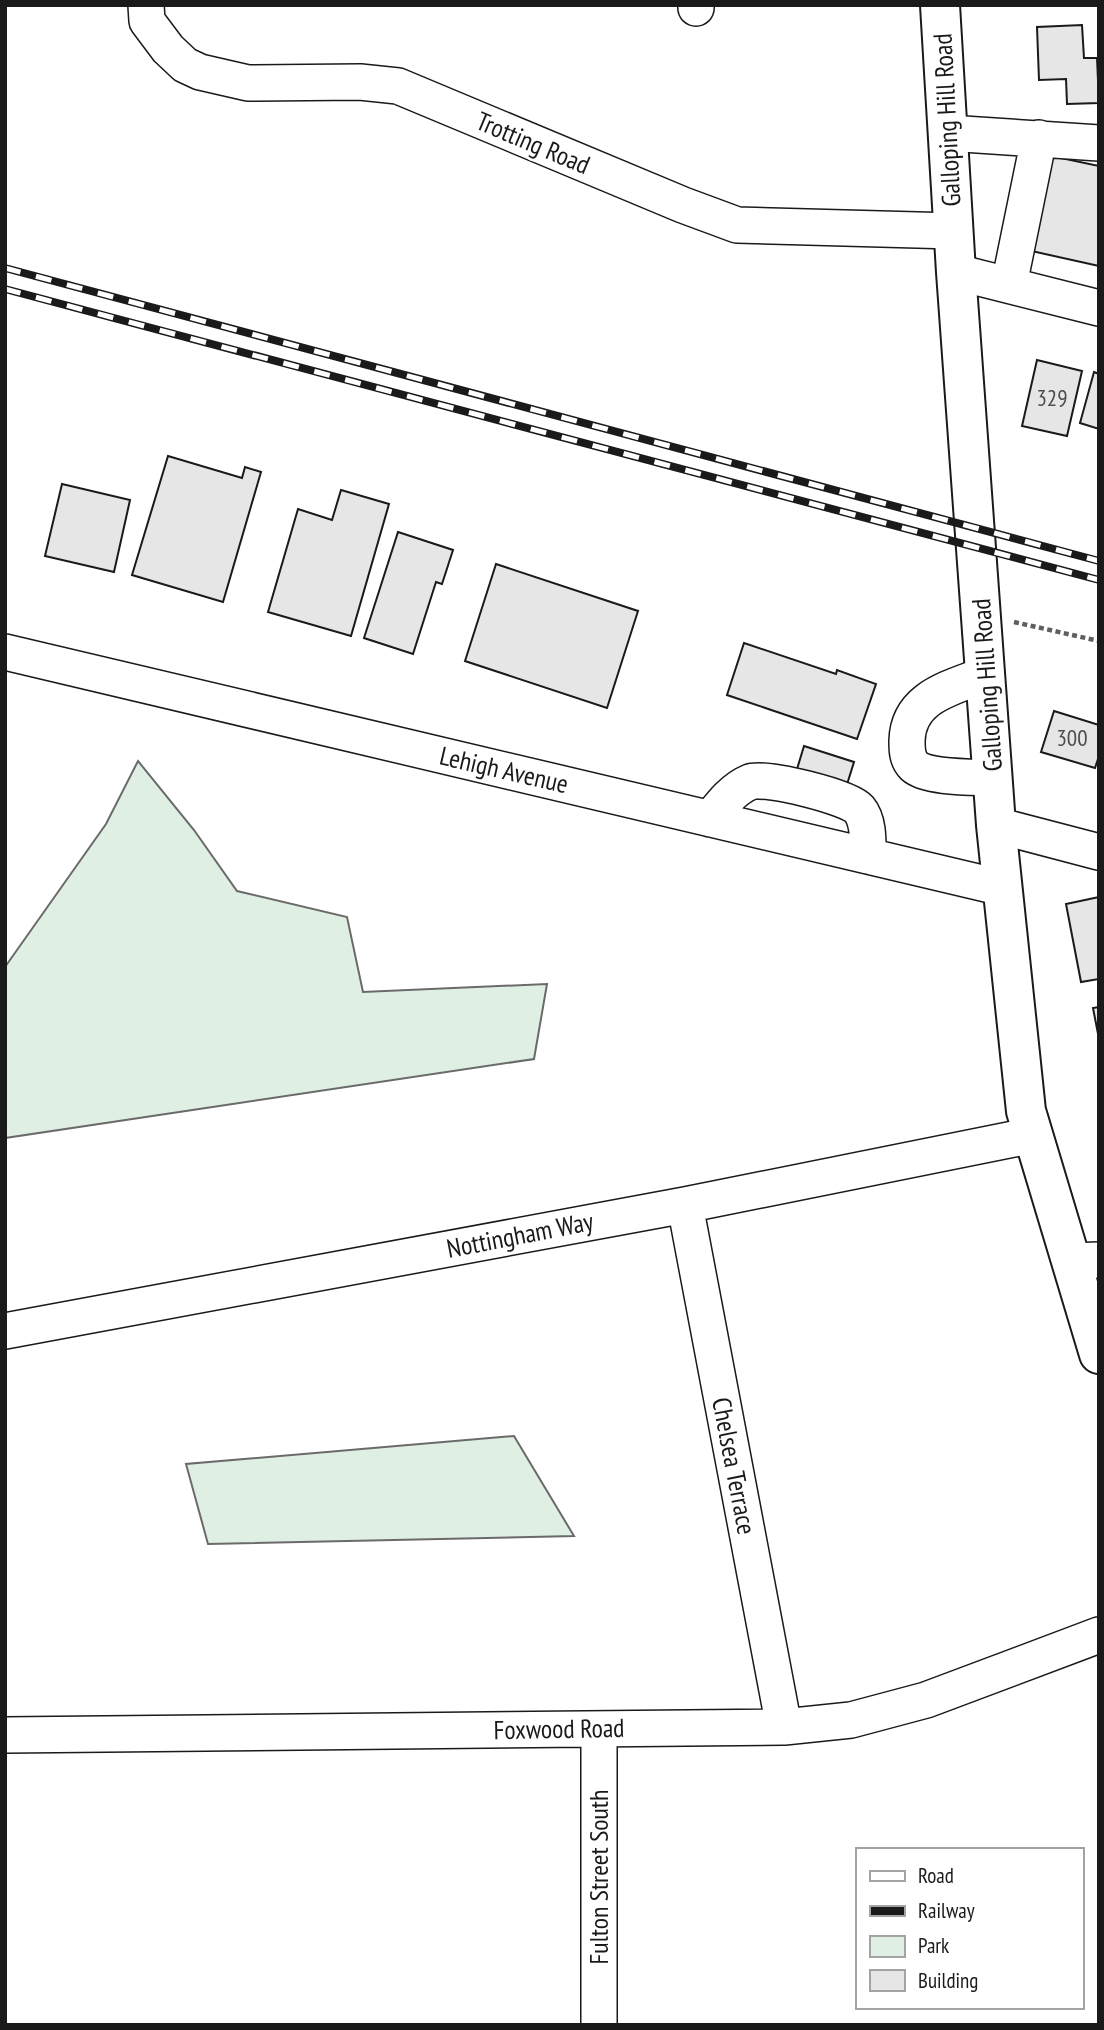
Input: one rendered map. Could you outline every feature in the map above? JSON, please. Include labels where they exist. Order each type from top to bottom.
[{"type":"main road","name":"Galloping Hill Road","points":[[940,5],[956,272],[996,825],[1026,1111],[1085,1260],[1099,1354]]},
{"type":"street","name":"Trotting Road","points":[[146,5],[147,21],[168,49],[186,65],[200,72],[248,83],[359,82],[398,86],[682,205],[737,225],[954,231]]},
{"type":"street","points":[[948,133],[1099,143]]},
{"type":"street","points":[[1009,285],[1039,138]]},
{"type":"street","points":[[956,272],[1099,308]]},
{"type":"street","name":"Lehigh Avenue","points":[[5,652],[1003,888]]},
{"type":"street","points":[[986,674],[930,697],[917,708],[907,734],[907,755],[915,767],[937,775],[993,778]]},
{"type":"street","points":[[710,819],[737,789],[752,780],[772,781],[834,796],[857,806],[864,816],[868,856]]},
{"type":"street","points":[[996,825],[1099,852]]},
{"type":"street","name":"Nottingham Way","points":[[5,1331],[685,1205],[1034,1135]]},
{"type":"street","name":"Chelsea Terrace","points":[[685,1205],[784,1727]]},
{"type":"street","name":"Foxwood Road","points":[[5,1735],[784,1727],[851,1720],[926,1700],[1099,1635]]},
{"type":"street","name":"Fulton Street South","points":[[599,1729],[599,2025]]},
{"type":"path","points":[[982,615],[1099,641]]},
{"type":"green space","points":[[138,761],[194,830],[237,891],[347,917],[363,992],[547,984],[534,1059],[5,1138],[5,967],[106,824]]},
{"type":"green space","points":[[514,1436],[574,1536],[208,1544],[186,1464]]},
{"type":"building","points":[[1082,25],[1084,58],[1097,58],[1099,103],[1067,104],[1066,79],[1039,80],[1037,27]]},
{"type":"building","points":[[1047,155],[1099,166],[1099,266],[1027,250]]},
{"type":"building","points":[[1037,360],[1082,371],[1067,436],[1022,426]]},
{"type":"building","points":[[1094,372],[1099,374],[1099,429],[1080,423]]},
{"type":"building","points":[[168,456],[242,478],[245,467],[261,472],[223,602],[132,575]]},
{"type":"building","points":[[62,484],[130,500],[114,572],[45,556]]},
{"type":"building","points":[[341,490],[389,504],[351,636],[268,612],[298,509],[332,520]]},
{"type":"building","points":[[398,532],[453,550],[442,584],[436,582],[413,654],[364,638]]},
{"type":"building","points":[[496,564],[638,611],[607,708],[465,661]]},
{"type":"building","points":[[744,643],[836,674],[837,670],[876,684],[857,739],[727,695]]},
{"type":"building","points":[[1054,711],[1099,725],[1099,756],[1095,768],[1041,752]]},
{"type":"building","points":[[804,746],[854,762],[844,794],[794,779]]},
{"type":"building","points":[[1099,897],[1099,979],[1081,982],[1066,904]]},
{"type":"building","points":[[1099,1007],[1099,1039],[1093,1008]]},
{"type":"railway","points":[[5,268],[1099,561]]},
{"type":"railway","points":[[5,289],[1099,580]]}]
